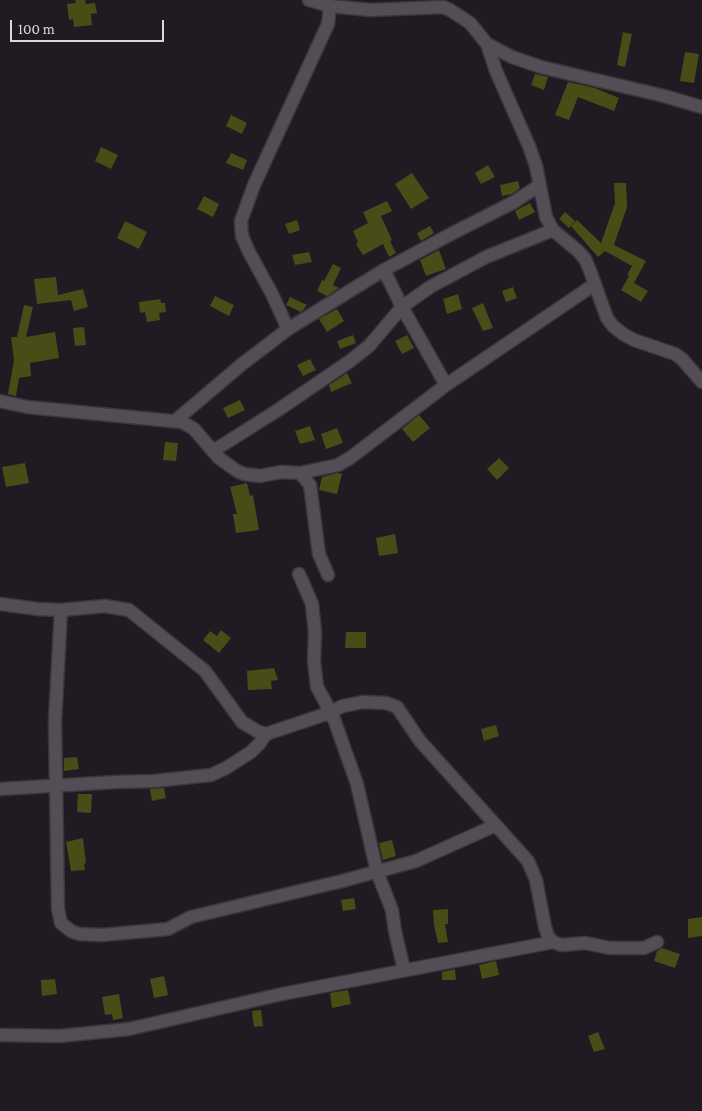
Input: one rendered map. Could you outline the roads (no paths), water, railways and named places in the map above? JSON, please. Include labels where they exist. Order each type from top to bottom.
[{"type":"street","points":[[309,0],[330,6],[370,10],[443,7],[470,24],[487,44],[496,71],[529,146],[536,166],[546,217],[553,230],[585,259],[607,318],[613,326],[634,340],[675,354],[682,359],[702,382]]},
{"type":"street","points":[[288,329],[242,236],[241,221],[254,185],[328,24],[330,6]]},
{"type":"street","points":[[487,44],[512,57],[541,67],[664,96],[702,107]]},
{"type":"street","points":[[175,421],[240,364],[288,329],[384,270],[514,202],[540,185]]},
{"type":"street","points":[[213,451],[278,410],[369,346],[402,306],[469,266],[553,230]]},
{"type":"street","points":[[384,270],[446,385]]},
{"type":"street","points":[[0,402],[27,407],[182,422],[194,429],[228,466],[244,474],[260,476],[288,472],[300,473],[338,465],[350,458],[446,385],[594,284]]},
{"type":"street","points":[[300,473],[310,485],[319,554],[328,575]]},
{"type":"street","points":[[299,574],[312,604],[317,687],[327,705],[326,714]]},
{"type":"street","points":[[0,604],[38,609],[61,610],[105,606],[129,610],[205,671],[242,722],[266,734]]},
{"type":"street","points":[[61,610],[55,721],[59,918],[65,928],[79,934],[102,935],[168,929],[191,917],[416,861],[496,825]]},
{"type":"street","points":[[0,788],[106,782],[154,782],[211,775],[251,752],[266,734],[326,714],[343,706],[363,702],[386,703],[397,707],[420,741],[528,861],[536,880],[545,927],[548,936],[553,942]]},
{"type":"street","points":[[326,714],[334,719],[357,784],[377,872],[392,910],[404,970]]},
{"type":"street","points":[[0,1036],[69,1035],[129,1030],[282,994],[553,942],[561,944],[585,943],[610,948],[644,948],[656,942]]}]
